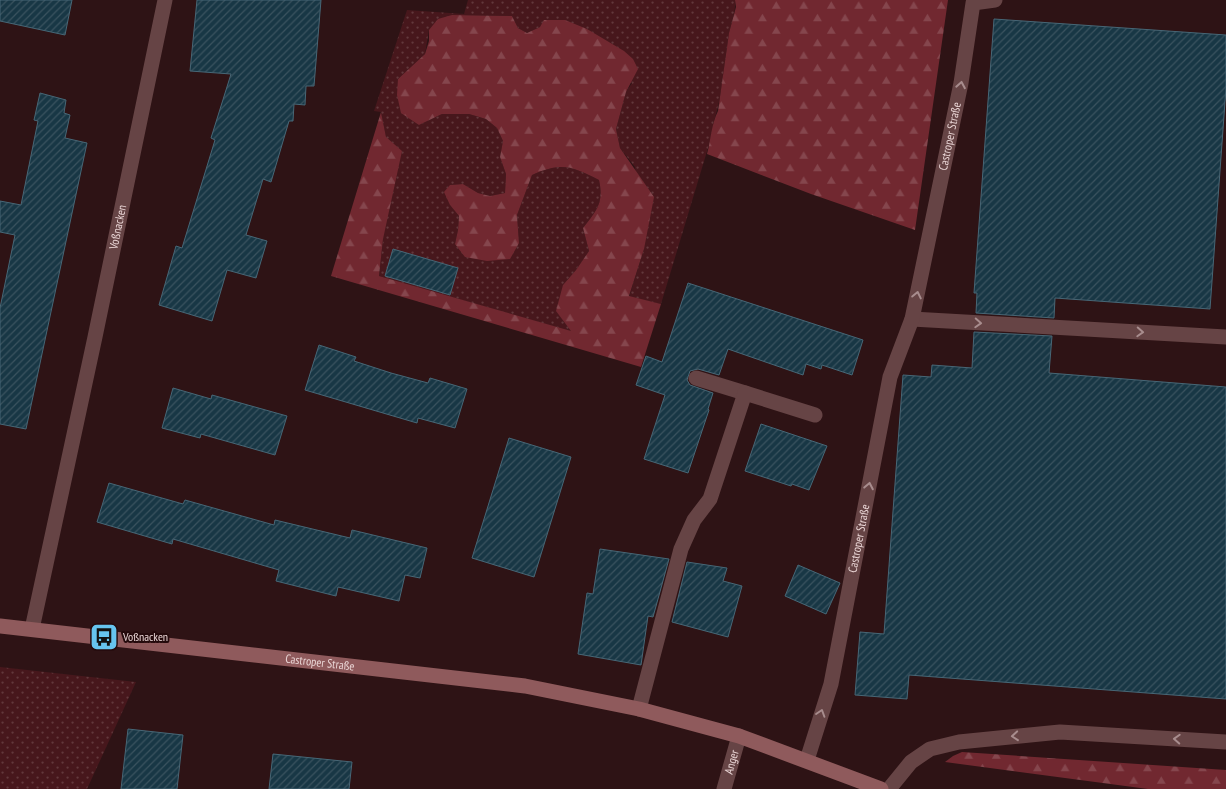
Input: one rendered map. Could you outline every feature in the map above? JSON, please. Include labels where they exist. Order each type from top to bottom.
[{"type":"main road","name":"Castroper Straße","points":[[0,626],[525,686],[639,709],[740,736],[881,789]]},
{"type":"street","name":"Voßnacken","points":[[32,629],[95,337],[164,0]]},
{"type":"street","name":"Castroper Straße","points":[[806,760],[831,684],[890,376],[912,319],[961,83],[973,2],[995,0]]},
{"type":"street","points":[[912,319],[1226,337]]},
{"type":"street","points":[[696,378],[815,415]]},
{"type":"street","points":[[639,709],[681,549],[694,520],[710,499],[745,393]]},
{"type":"street","points":[[889,789],[911,762],[930,750],[959,742],[1060,732],[1226,742]]},
{"type":"street","name":"Anger","points":[[724,789],[740,736]]},
{"type":"shaded area","points":[[468,0],[735,0],[718,107],[711,138],[661,304],[629,297],[644,249],[635,167],[620,148],[616,129],[626,92],[632,83],[540,27],[527,33],[518,28],[512,16],[452,15],[429,30],[425,54],[398,79],[419,125],[442,114],[469,114],[486,119],[497,128],[503,141],[500,157],[506,174],[505,193],[490,196],[478,193],[463,184],[450,185],[450,205],[459,216],[455,244],[519,243],[517,215],[532,175],[551,168],[566,167],[581,171],[599,180],[600,201],[583,228],[589,251],[563,285],[572,332],[379,276],[383,239],[386,137],[381,112],[374,111],[407,10],[464,14]]},
{"type":"shaded area","points":[[0,667],[136,682],[87,789],[0,789]]},
{"type":"green space","points":[[735,0],[948,0],[915,230],[811,194],[707,154],[712,127],[718,111],[729,33],[736,7]]},
{"type":"green space","points":[[452,15],[512,16],[518,28],[527,33],[540,27],[544,20],[565,20],[587,29],[624,51],[633,59],[638,69],[626,92],[616,129],[620,148],[654,197],[644,249],[629,296],[661,304],[641,367],[331,276],[381,112],[386,137],[402,151],[383,239],[379,276],[571,331],[556,311],[563,285],[589,251],[583,228],[600,201],[599,180],[581,171],[566,167],[551,168],[532,175],[517,215],[519,243],[510,259],[487,261],[465,257],[455,244],[459,216],[450,205],[444,192],[450,185],[463,184],[478,193],[490,196],[505,193],[506,174],[500,157],[503,141],[497,128],[486,119],[469,114],[442,114],[419,125],[401,113],[397,95],[398,79],[425,54],[429,41],[429,30],[438,19]]},
{"type":"green space","points":[[962,752],[1226,770],[1226,789],[1148,789],[945,762]]},
{"type":"building","points":[[0,0],[72,0],[65,35],[0,21]]},
{"type":"building","points":[[197,0],[321,0],[314,86],[306,86],[305,105],[294,104],[293,121],[289,121],[271,182],[263,179],[246,235],[267,241],[256,278],[227,270],[212,321],[159,305],[176,246],[182,248],[215,140],[211,138],[231,74],[190,71]]},
{"type":"building","points":[[994,19],[1226,35],[1226,88],[1210,309],[1055,298],[1054,318],[976,313],[977,293],[974,293]]},
{"type":"building","points":[[40,93],[66,100],[64,113],[70,115],[65,138],[87,143],[26,429],[0,424],[0,308],[15,235],[0,232],[0,201],[21,205],[38,121],[34,120]]},
{"type":"building","points":[[393,249],[458,268],[450,295],[385,276]]},
{"type":"building","points":[[688,283],[863,340],[852,375],[822,365],[821,369],[806,364],[803,375],[728,349],[719,375],[698,369],[690,371],[687,380],[690,385],[713,393],[688,473],[644,459],[665,395],[636,385],[646,356],[662,362]]},
{"type":"building","points":[[974,332],[1052,336],[1049,373],[1226,387],[1226,699],[909,675],[907,699],[855,695],[860,632],[884,634],[903,375],[931,377],[932,365],[972,368]]},
{"type":"building","points":[[319,345],[356,357],[354,361],[391,373],[428,383],[430,378],[467,389],[455,428],[418,418],[417,423],[305,390]]},
{"type":"building","points":[[173,388],[211,399],[212,395],[287,416],[275,455],[201,434],[200,438],[162,428]]},
{"type":"building","points":[[761,424],[827,446],[809,490],[745,471]]},
{"type":"building","points":[[509,438],[571,457],[534,577],[472,558]]},
{"type":"building","points":[[109,483],[183,504],[185,500],[274,525],[275,520],[350,538],[352,530],[427,548],[420,578],[405,575],[399,601],[338,587],[336,596],[276,581],[279,570],[173,539],[172,544],[97,522]]},
{"type":"building","points":[[600,549],[669,559],[653,617],[648,616],[641,665],[578,654],[587,593],[593,594]]},
{"type":"building","points":[[687,562],[727,568],[723,581],[742,586],[728,637],[672,622]]},
{"type":"building","points":[[798,565],[840,583],[826,614],[785,596]]},
{"type":"building","points":[[128,729],[183,735],[177,789],[121,789]]},
{"type":"building","points":[[273,754],[352,762],[349,789],[269,789]]},
{"type":"place","name":"Voßnacken","points":[[104,637]]}]
